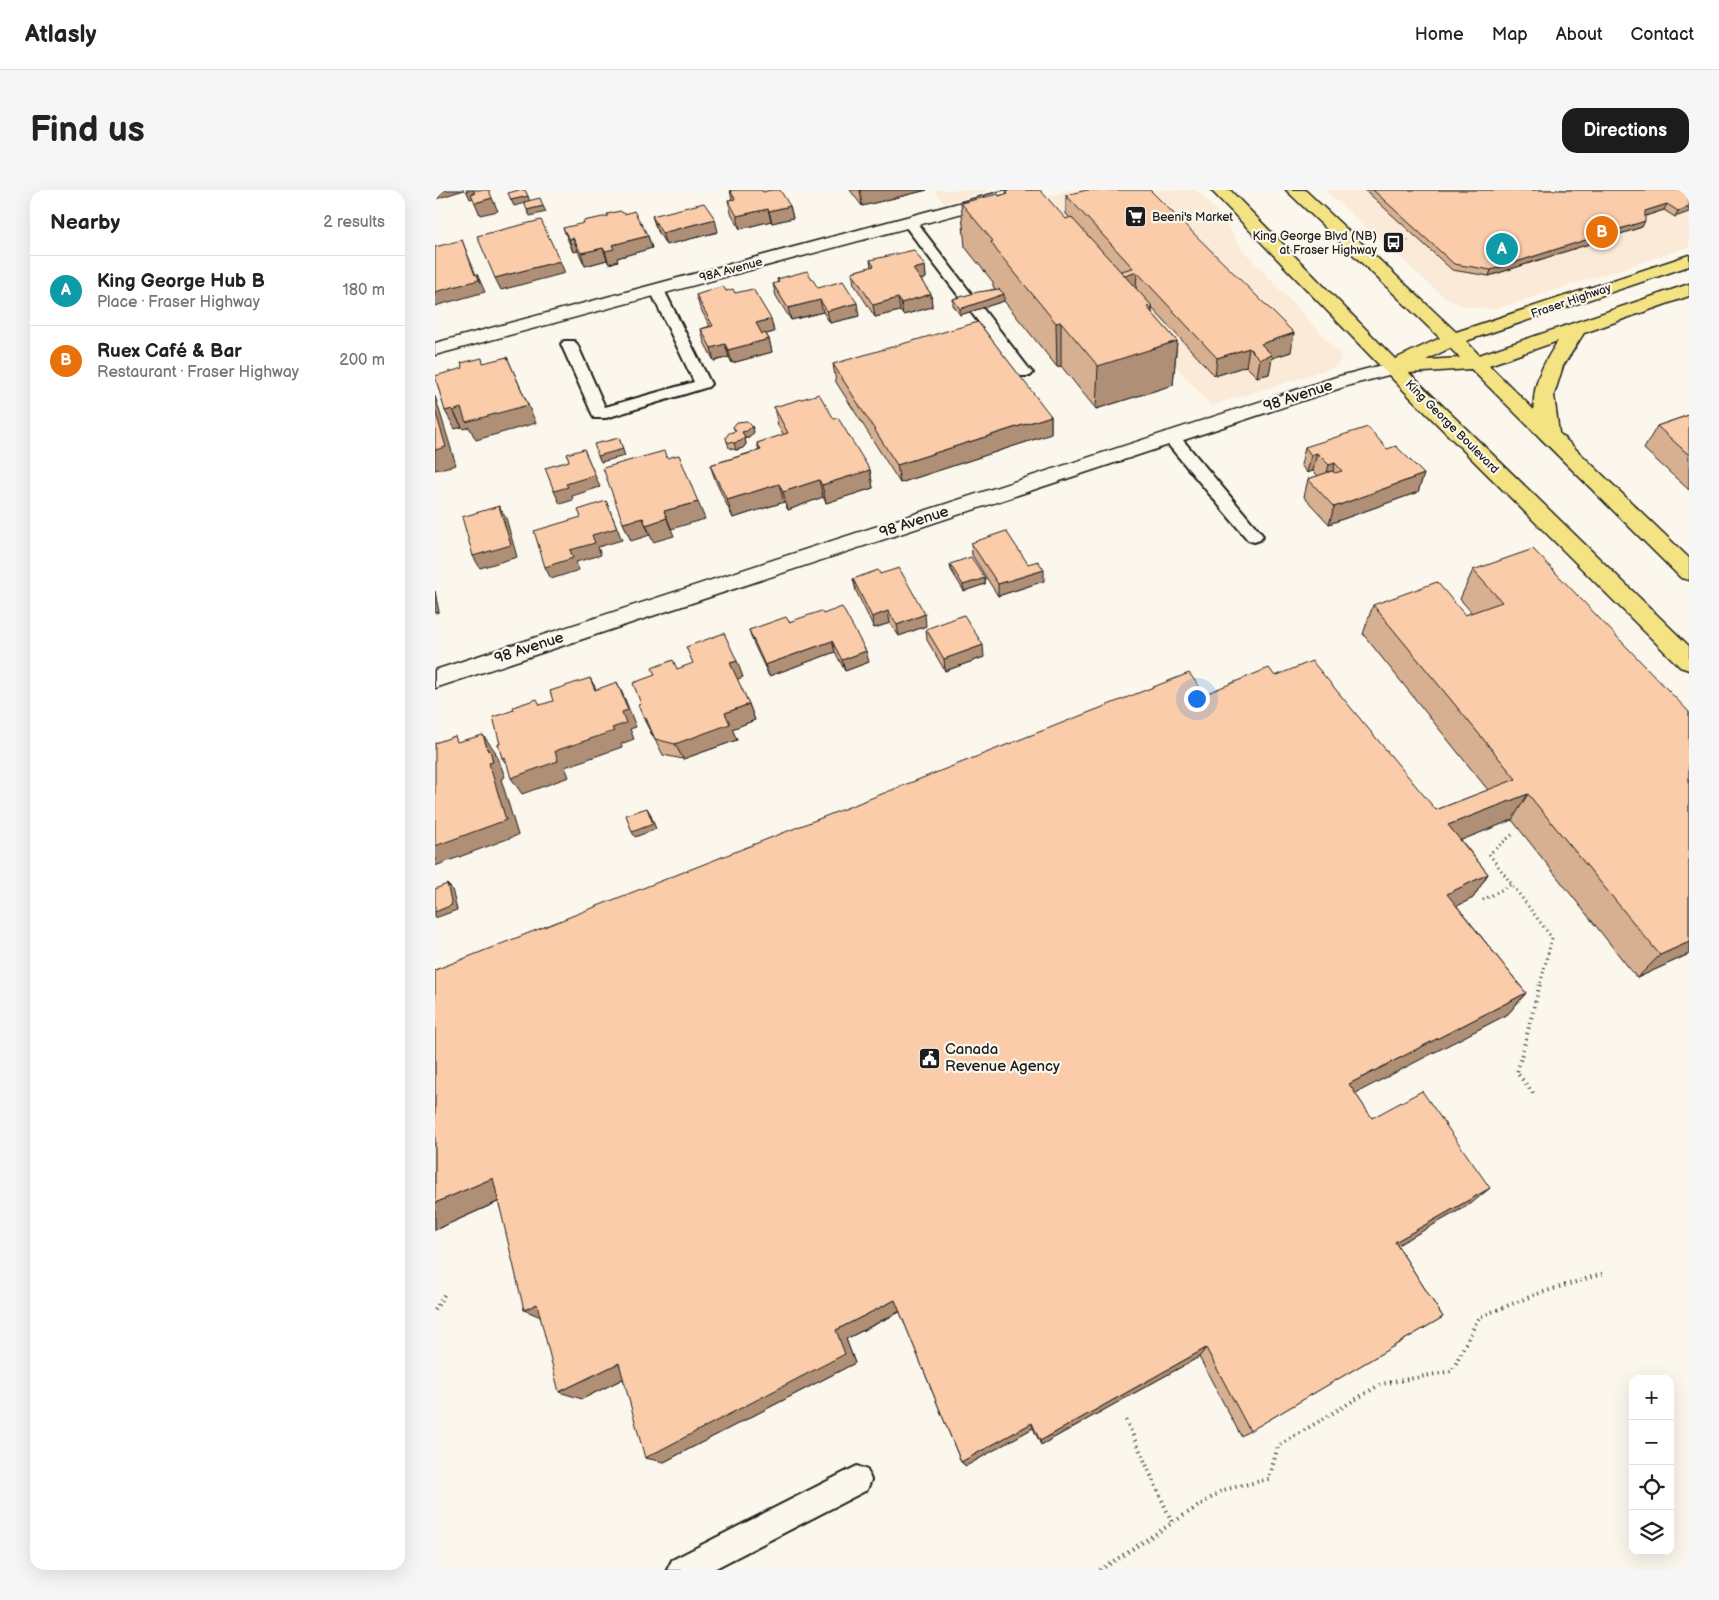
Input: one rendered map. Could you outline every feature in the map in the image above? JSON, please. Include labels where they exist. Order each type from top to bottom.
[{"type":"main road","name":"King George Boulevard","points":[[1220,190],[1393,368],[1689,660]]},
{"type":"main road","points":[[1295,190],[1453,339],[1549,436],[1689,572]]},
{"type":"main road","name":"Fraser Highway","points":[[1393,368],[1453,339],[1689,260]]},
{"type":"main road","name":"Fraser Highway","points":[[1393,368],[1476,363],[1689,290]]},
{"type":"main road","points":[[1549,436],[1543,403],[1548,375],[1561,350],[1575,330]]},
{"type":"street","name":"98A Avenue","points":[[435,349],[1027,190]]},
{"type":"street","name":"98 Avenue","points":[[435,679],[1343,381],[1393,368]]},
{"type":"lane","points":[[909,222],[1025,373]]},
{"type":"lane","points":[[569,344],[600,414],[703,384],[657,290]]},
{"type":"lane","points":[[1171,438],[1254,536]]},
{"type":"lane","points":[[682,1570],[857,1480]]},
{"type":"path","points":[[1393,243],[1410,240]]},
{"type":"path","points":[[1512,835],[1489,854],[1552,938],[1517,1074],[1533,1093]]},
{"type":"path","points":[[1483,900],[1512,884]]},
{"type":"path","points":[[1100,1570],[1223,1490],[1269,1479],[1278,1446],[1381,1384],[1452,1371],[1479,1317],[1537,1294],[1605,1273]]},
{"type":"path","points":[[435,1310],[444,1295]]},
{"type":"path","points":[[1126,1420],[1172,1522]]},
{"type":"shaded area","points":[[934,190],[992,190],[944,203]]},
{"type":"shaded area","points":[[1068,190],[1196,190],[1224,219],[1242,249],[1339,353],[1341,357],[1338,364],[1334,367],[1211,406],[1032,202]]},
{"type":"shaded area","points":[[1325,190],[1689,190],[1689,247],[1502,307],[1492,309],[1467,307],[1455,303],[1439,293]]},
{"type":"building","points":[[473,190],[489,190],[492,198],[475,203],[471,194],[475,193]]},
{"type":"building","points":[[525,190],[528,196],[511,200],[508,193]]},
{"type":"building","points":[[730,190],[762,190],[763,192],[780,190],[790,206],[737,216],[728,200],[735,199]]},
{"type":"building","points":[[1040,190],[1066,219],[1071,217],[1152,306],[1147,307],[1177,341],[1098,366],[1061,322],[1056,323],[997,251],[991,242],[993,241],[961,203],[998,194],[999,196],[1008,193],[1006,191]]},
{"type":"building","points":[[1087,190],[1150,190],[1294,333],[1261,344],[1272,355],[1260,359],[1249,348],[1217,358],[1137,272],[1125,276],[1121,271],[1133,268],[1066,195]]},
{"type":"building","points":[[1373,190],[1689,190],[1689,207],[1678,211],[1667,204],[1645,211],[1645,221],[1491,270],[1454,264]]},
{"type":"building","points":[[540,198],[543,206],[527,210],[524,202]]},
{"type":"building","points":[[704,203],[715,219],[662,233],[652,216]]},
{"type":"building","points":[[620,211],[625,214],[634,211],[648,236],[612,245],[614,249],[605,251],[603,248],[581,253],[573,238],[569,239],[563,228],[584,223],[583,221],[608,216],[607,214]]},
{"type":"building","points":[[541,220],[560,261],[495,278],[477,236]]},
{"type":"building","points":[[462,240],[475,275],[477,274],[479,280],[435,292],[435,247]]},
{"type":"building","points":[[914,250],[925,266],[913,269],[931,294],[901,303],[898,298],[873,305],[852,272],[874,266],[870,260]]},
{"type":"building","points":[[807,271],[818,288],[843,281],[857,303],[827,311],[820,300],[788,308],[773,284],[779,282],[777,279]]},
{"type":"building","points":[[723,286],[726,291],[733,289],[735,293],[753,289],[771,319],[756,323],[762,334],[765,333],[769,339],[728,350],[725,344],[711,348],[701,329],[713,326],[696,295]]},
{"type":"building","points":[[999,289],[1004,294],[960,309],[953,299],[978,292]]},
{"type":"building","points":[[978,322],[1051,416],[897,465],[833,364]]},
{"type":"building","points":[[507,357],[528,405],[466,422],[461,408],[445,411],[435,376],[463,368],[461,363],[482,358],[483,363]]},
{"type":"building","points":[[819,394],[834,419],[838,418],[870,470],[822,485],[819,480],[783,492],[779,484],[727,500],[710,465],[761,450],[757,443],[788,433],[774,407]]},
{"type":"building","points":[[435,410],[446,447],[435,450]]},
{"type":"building","points":[[1689,415],[1689,455],[1657,426]]},
{"type":"building","points":[[747,421],[752,426],[747,431],[742,432],[745,437],[741,441],[734,443],[727,442],[726,437],[729,433],[736,431],[733,427],[737,422]]},
{"type":"building","points":[[1368,427],[1387,449],[1396,446],[1424,474],[1334,507],[1308,479],[1332,471],[1335,473],[1342,471],[1335,463],[1329,465],[1317,453],[1311,455],[1305,447]]},
{"type":"building","points":[[619,438],[623,449],[598,456],[594,444]]},
{"type":"building","points":[[584,449],[595,475],[566,484],[568,487],[554,491],[545,468],[569,461],[567,454]]},
{"type":"building","points":[[664,451],[667,458],[679,455],[698,502],[664,511],[667,518],[646,525],[643,518],[623,523],[603,468]]},
{"type":"building","points":[[606,501],[617,528],[592,535],[595,543],[570,550],[573,558],[545,567],[534,531],[581,517],[578,510]]},
{"type":"building","points":[[499,506],[511,545],[473,556],[462,517]]},
{"type":"building","points":[[1006,531],[1028,564],[1038,561],[1044,570],[998,584],[971,543]]},
{"type":"building","name":"Canada Revenue Agency","points":[[1533,549],[1689,712],[1689,942],[1660,955],[1528,794],[1448,825],[1488,874],[1447,894],[1526,993],[1349,1084],[1372,1118],[1422,1091],[1490,1188],[1395,1242],[1443,1317],[1250,1431],[1206,1348],[1040,1441],[1032,1423],[961,1462],[895,1300],[836,1330],[845,1354],[645,1458],[619,1363],[559,1392],[537,1304],[524,1310],[493,1178],[435,1203],[435,970],[1189,673],[1205,694],[1269,668],[1275,676],[1312,661],[1436,810],[1516,779],[1373,605],[1437,582],[1465,615],[1502,602],[1473,570]]},
{"type":"building","points":[[971,557],[985,578],[963,585],[950,564]]},
{"type":"building","points":[[899,568],[925,614],[897,625],[888,611],[872,617],[853,579],[878,570],[880,574]]},
{"type":"building","points":[[842,607],[866,651],[842,660],[832,641],[765,665],[749,630],[786,617],[789,622],[821,611],[823,614]]},
{"type":"building","points":[[964,615],[983,645],[944,659],[926,629]]},
{"type":"building","points":[[724,633],[737,661],[730,663],[749,704],[725,713],[730,724],[675,744],[655,739],[638,705],[641,704],[633,683],[655,675],[652,668],[673,660],[677,669],[693,663],[686,647]]},
{"type":"building","points":[[590,678],[595,690],[617,682],[628,710],[622,712],[626,723],[612,728],[614,731],[555,751],[558,761],[511,778],[505,757],[502,758],[493,717],[514,710],[513,707],[537,699],[540,705],[553,701],[550,691]]},
{"type":"building","points":[[483,735],[488,751],[490,750],[493,762],[489,763],[506,820],[435,846],[435,743],[455,736],[457,742]]},
{"type":"building","points":[[647,808],[653,824],[632,832],[626,815]]},
{"type":"building","points":[[447,884],[452,905],[435,912],[435,889]]},
{"type":"place","name":"Beeni's Market","points":[[1136,217]]},
{"type":"place","name":"Ruex Café & Bar","points":[[1602,232]]},
{"type":"place","name":"King George Blvd (NB) at Fraser Highway","points":[[1393,243]]},
{"type":"place","name":"King George Hub B","points":[[1502,249]]},
{"type":"place","name":"Canada Revenue Agency","points":[[929,1058]]}]
